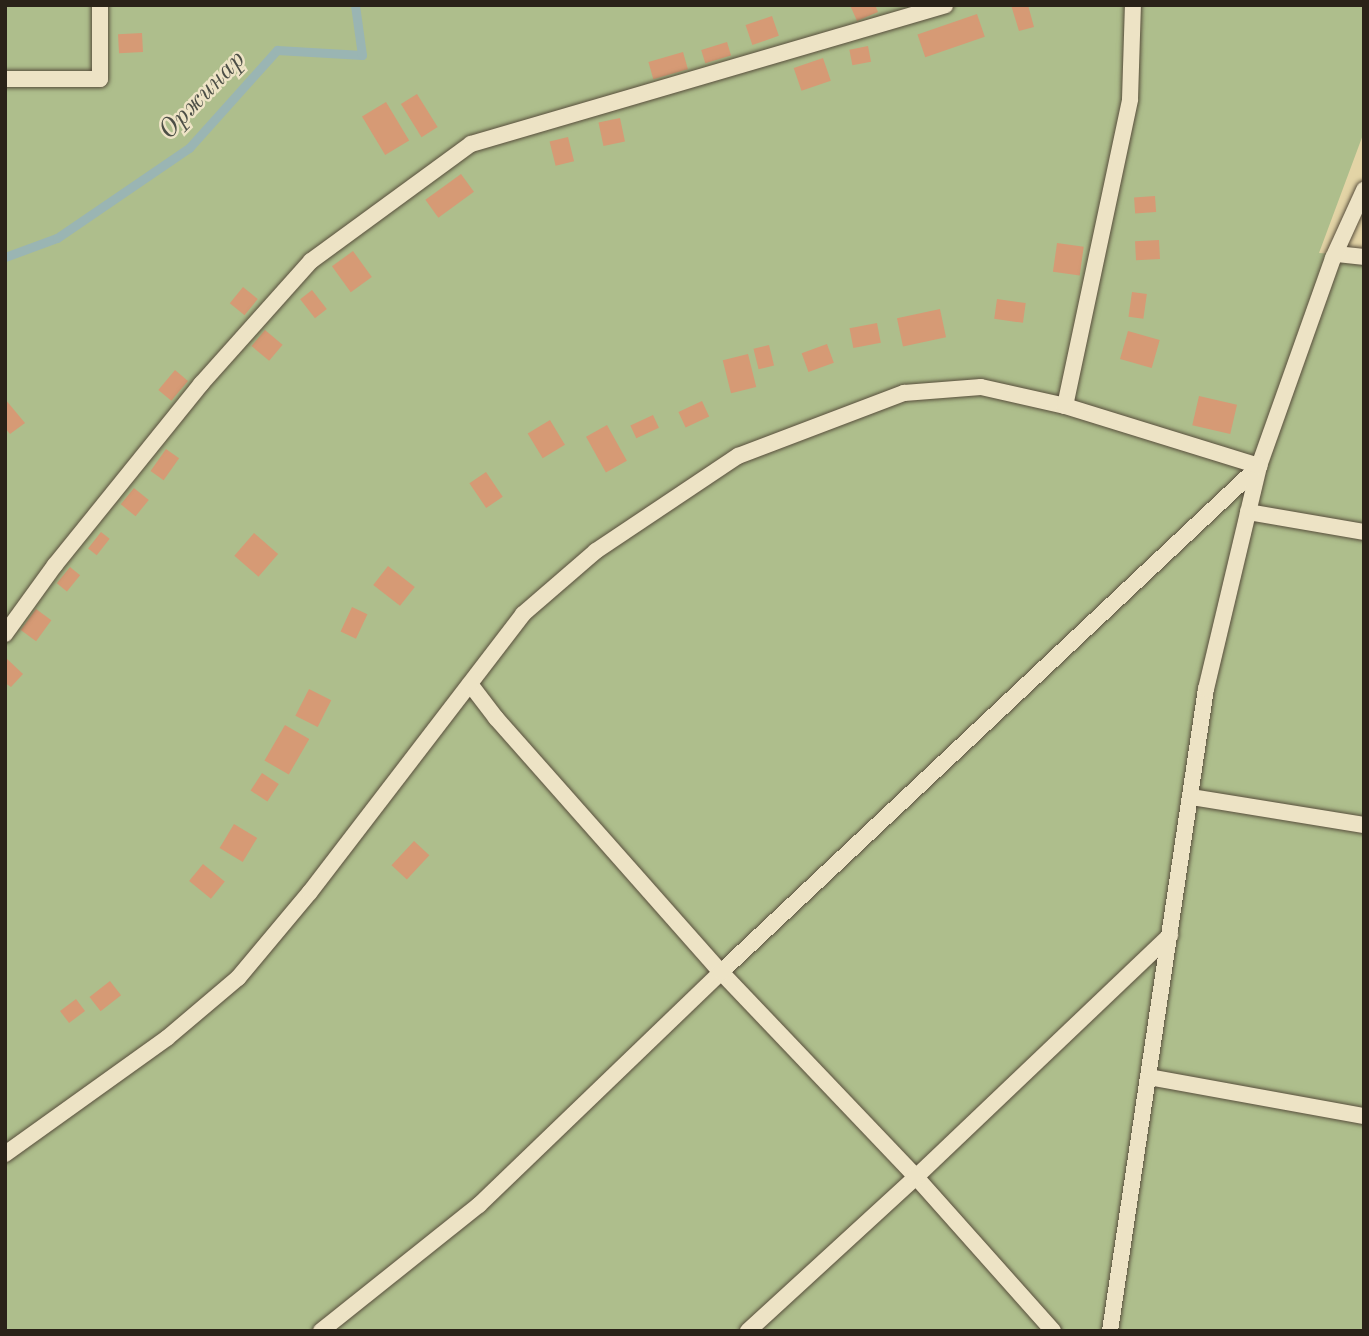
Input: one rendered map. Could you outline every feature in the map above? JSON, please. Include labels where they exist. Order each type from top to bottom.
[{"type":"lane","points":[[5,79],[100,79],[100,5]]},
{"type":"lane","points":[[5,634],[55,565],[201,384],[312,261],[471,145],[945,5]]},
{"type":"lane","points":[[1065,406],[1130,99],[1133,5]]},
{"type":"lane","points":[[1110,1331],[1206,689],[1259,466],[1336,254],[1364,190]]},
{"type":"lane","points":[[1336,254],[1364,257]]},
{"type":"lane","points":[[5,1154],[167,1038],[238,978],[310,892],[523,614],[596,551],[738,456],[904,393],[981,387],[1065,406],[1259,466]]},
{"type":"lane","points":[[321,1331],[479,1205],[721,972],[1259,466]]},
{"type":"lane","points":[[1248,512],[1364,532]]},
{"type":"lane","points":[[470,684],[496,718],[721,972],[916,1177],[1053,1331]]},
{"type":"lane","points":[[1191,797],[1364,825]]},
{"type":"lane","points":[[748,1331],[916,1177],[1170,935]]},
{"type":"lane","points":[[1149,1077],[1364,1116]]},
{"type":"green space","points":[[5,5],[1364,5],[1364,132],[1319,253],[1364,256],[1364,1331],[5,1331]]},
{"type":"building","points":[[850,5],[875,5],[878,12],[857,21]]},
{"type":"building","points":[[1011,5],[1028,5],[1034,27],[1019,31]]},
{"type":"building","points":[[977,14],[985,37],[925,57],[917,35]]},
{"type":"building","points":[[772,16],[779,36],[752,45],[746,25]]},
{"type":"building","points":[[142,33],[143,52],[119,53],[118,34]]},
{"type":"building","points":[[727,42],[731,55],[705,63],[701,50]]},
{"type":"building","points":[[868,46],[871,62],[852,65],[849,50]]},
{"type":"building","points":[[683,52],[688,69],[653,79],[648,62]]},
{"type":"building","points":[[823,58],[831,81],[802,91],[794,68]]},
{"type":"building","points":[[417,94],[438,127],[422,137],[401,104]]},
{"type":"building","points":[[386,102],[409,141],[385,155],[362,116]]},
{"type":"building","points":[[620,118],[625,141],[603,146],[598,123]]},
{"type":"building","points":[[568,137],[574,161],[556,166],[550,142]]},
{"type":"building","points":[[461,174],[474,192],[438,218],[425,200]]},
{"type":"building","points":[[1155,196],[1156,212],[1135,213],[1134,197]]},
{"type":"building","points":[[1159,240],[1160,259],[1136,260],[1135,241]]},
{"type":"building","points":[[1057,243],[1084,247],[1080,275],[1053,272]]},
{"type":"building","points":[[353,251],[372,277],[351,292],[332,266]]},
{"type":"building","points":[[243,287],[258,299],[245,315],[230,303]]},
{"type":"building","points":[[312,290],[327,309],[315,318],[300,299]]},
{"type":"building","points":[[1132,292],[1147,294],[1143,319],[1129,317]]},
{"type":"building","points":[[997,299],[1026,303],[1023,323],[994,319]]},
{"type":"building","points":[[940,309],[946,337],[903,347],[897,318]]},
{"type":"building","points":[[877,323],[881,343],[853,348],[850,328]]},
{"type":"building","points":[[265,330],[283,345],[269,361],[252,346]]},
{"type":"building","points":[[1128,331],[1160,340],[1152,368],[1120,359]]},
{"type":"building","points":[[827,344],[834,363],[808,372],[802,353]]},
{"type":"building","points":[[769,345],[774,365],[759,369],[753,349]]},
{"type":"building","points":[[748,354],[756,387],[731,393],[723,360]]},
{"type":"building","points":[[175,370],[188,381],[171,401],[158,390]]},
{"type":"building","points":[[1199,396],[1237,405],[1230,434],[1192,425]]},
{"type":"building","points":[[5,399],[25,423],[10,434],[5,428]]},
{"type":"building","points":[[702,401],[709,416],[686,427],[678,412]]},
{"type":"building","points":[[653,415],[659,428],[636,438],[630,426]]},
{"type":"building","points":[[550,420],[565,445],[543,458],[528,433]]},
{"type":"building","points":[[607,425],[627,461],[606,472],[586,437]]},
{"type":"building","points":[[166,449],[179,458],[164,480],[151,471]]},
{"type":"building","points":[[486,472],[503,497],[486,508],[469,483]]},
{"type":"building","points":[[134,488],[149,500],[136,516],[121,504]]},
{"type":"building","points":[[101,532],[110,539],[97,555],[88,549]]},
{"type":"building","points":[[254,533],[278,554],[258,577],[234,556]]},
{"type":"building","points":[[388,566],[415,587],[400,606],[373,585]]},
{"type":"building","points":[[70,567],[80,575],[67,592],[57,583]]},
{"type":"building","points":[[352,607],[367,614],[356,639],[341,631]]},
{"type":"building","points":[[36,609],[51,620],[36,641],[21,630]]},
{"type":"building","points":[[5,657],[23,674],[11,687],[5,683]]},
{"type":"building","points":[[309,689],[331,700],[318,727],[295,716]]},
{"type":"building","points":[[285,725],[309,739],[289,775],[264,761]]},
{"type":"building","points":[[262,773],[279,784],[267,802],[251,791]]},
{"type":"building","points":[[234,824],[257,838],[243,862],[220,848]]},
{"type":"building","points":[[414,841],[429,855],[407,879],[391,865]]},
{"type":"building","points":[[203,864],[225,882],[211,899],[189,881]]},
{"type":"building","points":[[110,981],[121,995],[101,1011],[90,997]]},
{"type":"building","points":[[76,999],[85,1011],[69,1023],[60,1011]]},
{"type":"waterway","name":"Оржинар","points":[[5,257],[57,238],[189,148],[277,50],[362,55],[355,5]]}]
